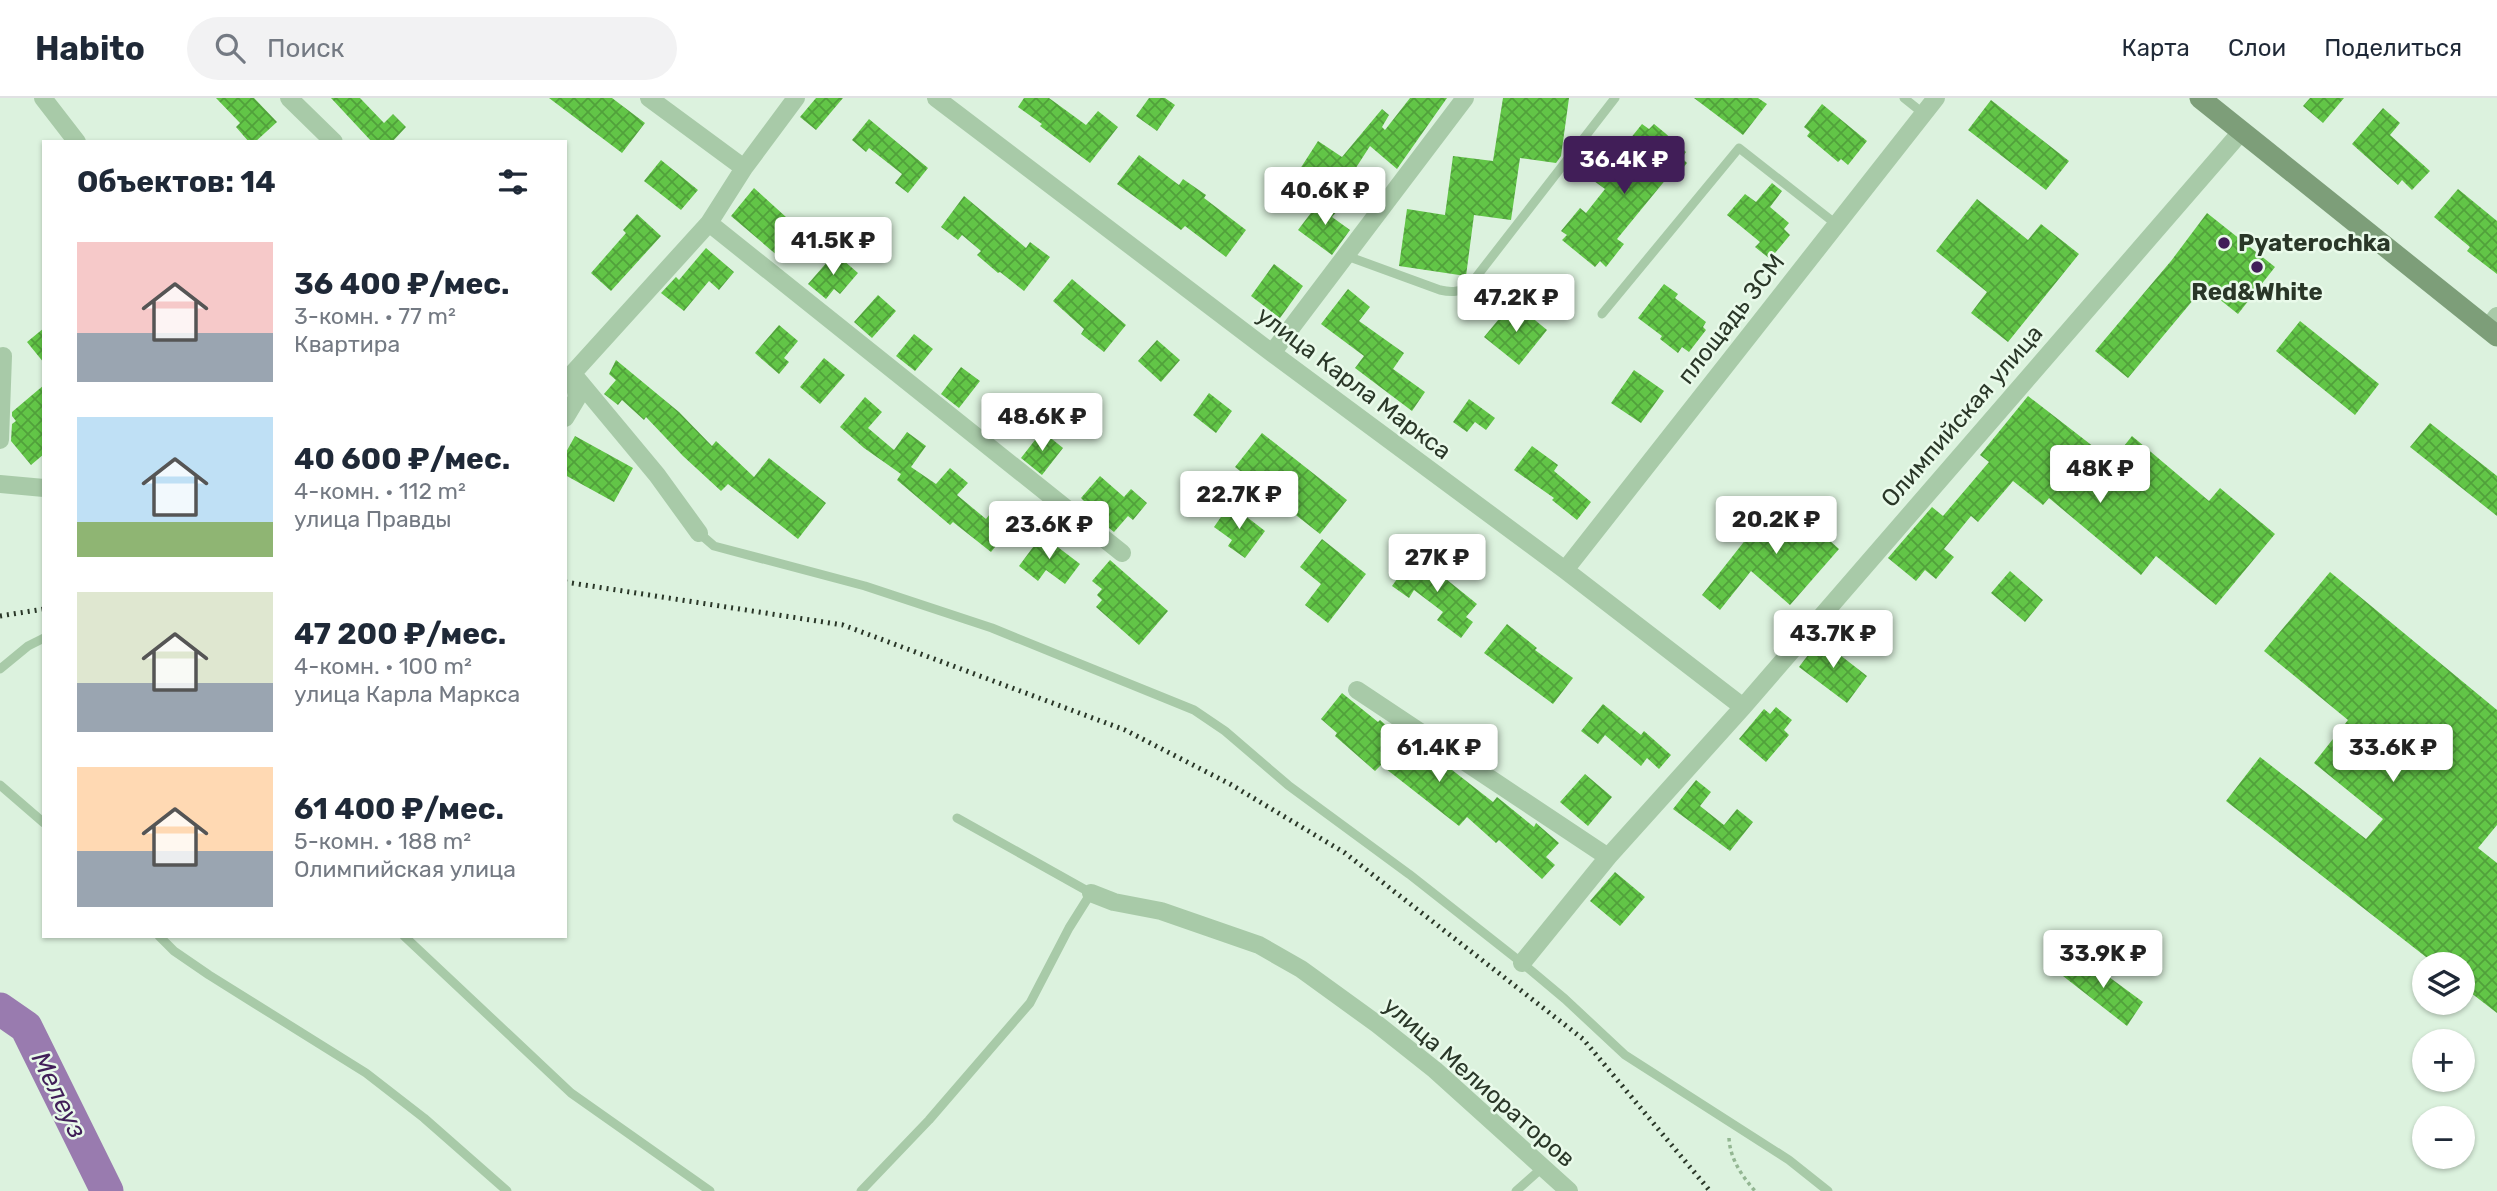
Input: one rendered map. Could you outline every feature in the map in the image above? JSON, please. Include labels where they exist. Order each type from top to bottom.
[{"type":"main road","points":[[2200,98],[2494,327]]},
{"type":"street","points":[[43,98],[75,140]]},
{"type":"street","points":[[289,98],[332,140]]},
{"type":"street","points":[[649,98],[744,168]]},
{"type":"street","points":[[569,370],[709,223],[744,168],[796,98]]},
{"type":"street","name":"улица Карла Маркса","points":[[936,98],[1272,354],[1565,570],[1744,707]]},
{"type":"street","points":[[1272,354],[1465,98]]},
{"type":"street","name":"площадь ЗСМ","points":[[1565,570],[1936,98]]},
{"type":"street","name":"Олимпийская улица","points":[[1522,963],[1608,857],[1744,707],[2241,132]]},
{"type":"street","points":[[709,223],[1122,553]]},
{"type":"street","points":[[0,440],[3,356]]},
{"type":"street","points":[[567,415],[577,398],[569,370]]},
{"type":"street","points":[[569,370],[657,475],[699,533]]},
{"type":"street","points":[[0,484],[42,488]]},
{"type":"street","points":[[1357,690],[1608,857]]},
{"type":"street","name":"улица Мелиораторов","points":[[1091,894],[1114,902],[1161,911],[1259,945],[1301,969],[1435,1070],[1569,1191]]},
{"type":"lane","points":[[1347,257],[1440,290],[1453,293],[1461,291],[1470,285],[1615,98]]},
{"type":"lane","points":[[1904,98],[1924,114]]},
{"type":"lane","points":[[1602,314],[1739,148],[1836,225]]},
{"type":"lane","points":[[699,533],[714,546],[865,586],[992,628],[1194,710],[1225,731],[1288,785],[1409,874],[1522,963],[1625,1055],[1789,1160],[1828,1191]]},
{"type":"lane","points":[[0,669],[28,646],[42,639]]},
{"type":"lane","points":[[0,785],[42,822]]},
{"type":"lane","points":[[861,1191],[929,1119],[1030,1003],[1069,928],[1091,894],[957,818]]},
{"type":"lane","points":[[161,938],[174,951],[209,975],[366,1073],[424,1118],[507,1191]]},
{"type":"lane","points":[[406,938],[571,1093],[710,1191]]},
{"type":"lane","points":[[1516,1191],[1542,1168]]},
{"type":"path","points":[[1728,1122],[1730,1147],[1741,1175],[1755,1191]]},
{"type":"building","points":[[216,98],[254,98],[277,122],[257,140],[247,140],[236,127],[240,123]]},
{"type":"building","points":[[331,98],[360,98],[384,123],[393,114],[406,127],[394,140],[370,140]]},
{"type":"building","points":[[549,98],[612,98],[645,123],[622,153]]},
{"type":"building","points":[[816,98],[843,98],[816,130],[800,117]]},
{"type":"building","points":[[1024,98],[1049,98],[1086,125],[1098,111],[1118,127],[1090,163],[1018,107]]},
{"type":"building","points":[[1149,98],[1165,98],[1175,105],[1157,131],[1136,116]]},
{"type":"building","points":[[1410,98],[1447,98],[1397,169],[1370,146],[1350,177],[1339,170],[1328,187],[1300,169],[1318,141],[1342,157],[1382,109],[1389,115],[1382,127],[1385,130]]},
{"type":"building","points":[[1503,98],[1569,98],[1561,156],[1556,163],[1520,158],[1511,220],[1474,215],[1466,276],[1399,266],[1407,209],[1445,215],[1453,156],[1493,161]]},
{"type":"building","points":[[1694,98],[1758,98],[1767,104],[1743,135]]},
{"type":"building","points":[[2310,98],[2344,98],[2323,123],[2303,106]]},
{"type":"building","points":[[1991,100],[2069,161],[2046,190],[1968,130]]},
{"type":"building","points":[[1822,104],[1867,141],[1848,165],[1841,159],[1838,162],[1807,136],[1810,132],[1804,127]]},
{"type":"building","points":[[2383,108],[2400,123],[2390,135],[2430,171],[2412,190],[2402,180],[2398,185],[2352,144]]},
{"type":"building","points":[[869,119],[928,168],[908,193],[895,183],[902,174],[869,148],[866,152],[852,140]]},
{"type":"building","points":[[1642,124],[1649,129],[1654,124],[1665,133],[1686,152],[1682,158],[1687,163],[1672,182],[1667,178],[1617,239],[1624,244],[1606,267],[1600,261],[1595,267],[1562,240],[1567,235],[1561,231],[1580,208],[1586,213],[1605,189],[1594,181],[1605,167],[1621,179],[1641,156],[1626,144]]},
{"type":"building","points":[[1139,155],[1179,185],[1183,179],[1206,195],[1204,198],[1246,230],[1226,257],[1185,226],[1181,230],[1117,184]]},
{"type":"building","points":[[661,160],[698,190],[681,210],[644,181]]},
{"type":"building","points":[[1772,183],[1782,191],[1770,207],[1789,223],[1784,229],[1790,235],[1770,259],[1755,247],[1760,242],[1727,215],[1745,194],[1756,202]]},
{"type":"building","points":[[754,188],[808,237],[785,262],[731,216]]},
{"type":"building","points":[[2458,189],[2497,221],[2497,274],[2467,251],[2470,247],[2434,217]]},
{"type":"building","points":[[964,196],[1026,248],[1030,242],[1050,257],[1024,291],[977,255],[981,251],[962,235],[958,240],[941,227]]},
{"type":"building","points":[[1323,197],[1339,209],[1332,217],[1350,230],[1332,255],[1298,230]]},
{"type":"building","points":[[1977,199],[2028,240],[2041,224],[2079,254],[2008,342],[1971,313],[1987,292],[1936,251]]},
{"type":"building","points":[[2207,213],[2275,267],[2238,314],[2204,287],[2128,378],[2095,351],[2171,261]]},
{"type":"building","points":[[637,214],[661,236],[611,291],[591,273],[626,233],[623,230]]},
{"type":"building","points":[[706,248],[734,272],[719,290],[709,281],[684,311],[661,293],[676,277],[679,280]]},
{"type":"building","points":[[835,253],[858,273],[840,294],[834,289],[826,299],[808,284]]},
{"type":"building","points":[[1274,264],[1303,286],[1280,318],[1251,296]]},
{"type":"building","points":[[1072,279],[1126,325],[1104,352],[1081,334],[1084,329],[1053,301]]},
{"type":"building","points":[[1664,284],[1678,294],[1675,298],[1706,322],[1703,327],[1706,330],[1689,352],[1682,347],[1678,353],[1660,339],[1662,336],[1638,318]]},
{"type":"building","points":[[1348,289],[1370,307],[1359,321],[1404,353],[1393,369],[1425,392],[1412,411],[1355,368],[1364,356],[1321,324]]},
{"type":"building","points":[[878,295],[896,311],[872,338],[854,322]]},
{"type":"building","points":[[1513,302],[1547,330],[1519,365],[1484,337]]},
{"type":"building","points":[[2300,321],[2379,384],[2355,415],[2276,351]]},
{"type":"building","points":[[779,325],[798,341],[784,358],[789,362],[779,374],[755,353]]},
{"type":"building","points":[[42,330],[42,361],[27,342]]},
{"type":"building","points":[[914,334],[933,349],[915,371],[896,356]]},
{"type":"building","points":[[1157,340],[1180,360],[1161,382],[1138,361]]},
{"type":"building","points":[[824,358],[845,375],[820,404],[800,387]]},
{"type":"building","points":[[616,360],[679,412],[712,446],[716,441],[754,477],[769,458],[826,503],[798,539],[728,484],[721,491],[646,417],[644,420],[622,400],[618,405],[604,394],[616,380],[609,374]]},
{"type":"building","points":[[961,367],[980,381],[959,408],[941,394]]},
{"type":"building","points":[[1634,370],[1664,391],[1641,423],[1611,403]]},
{"type":"building","points":[[42,387],[42,456],[31,465],[11,441],[12,424],[16,421],[12,412]]},
{"type":"building","points":[[1209,393],[1232,411],[1216,433],[1193,415]]},
{"type":"building","points":[[2028,396],[2112,461],[2132,436],[2209,501],[2220,488],[2275,534],[2216,605],[2156,556],[2141,575],[2049,498],[2043,505],[2013,481],[1978,522],[1971,516],[1944,549],[1954,557],[1936,579],[1925,570],[1916,581],[1888,558],[1932,507],[1943,516],[1989,462],[1980,455]]},
{"type":"building","points":[[865,397],[882,412],[868,428],[894,450],[907,432],[926,446],[911,467],[936,484],[950,468],[968,483],[957,495],[986,519],[997,505],[1016,521],[991,552],[953,522],[950,525],[897,480],[901,474],[840,427]]},
{"type":"building","points":[[1469,399],[1495,418],[1486,430],[1475,422],[1467,432],[1453,422]]},
{"type":"building","points":[[2430,423],[2497,476],[2497,516],[2410,447]]},
{"type":"building","points":[[1042,431],[1063,448],[1042,475],[1021,458]]},
{"type":"building","points":[[1262,433],[1347,500],[1320,534],[1235,467]]},
{"type":"building","points":[[575,436],[633,468],[614,502],[567,476],[567,450]]},
{"type":"building","points":[[1532,446],[1558,465],[1554,471],[1591,502],[1577,520],[1552,500],[1554,498],[1514,470]]},
{"type":"building","points":[[1100,476],[1124,497],[1131,489],[1147,503],[1133,520],[1128,516],[1114,532],[1083,507],[1086,503],[1081,498]]},
{"type":"building","points":[[1780,496],[1839,549],[1790,605],[1751,571],[1720,610],[1702,595]]},
{"type":"building","points":[[1230,504],[1265,531],[1245,558],[1228,546],[1232,540],[1214,527]]},
{"type":"building","points":[[1042,535],[1080,564],[1065,584],[1046,570],[1038,581],[1019,566]]},
{"type":"building","points":[[1322,539],[1366,574],[1328,623],[1305,605],[1321,584],[1300,567]]},
{"type":"building","points":[[1415,554],[1477,604],[1466,617],[1473,622],[1461,638],[1437,620],[1443,612],[1414,590],[1409,598],[1392,586]]},
{"type":"building","points":[[1110,560],[1168,611],[1139,645],[1096,607],[1102,600],[1097,595],[1102,589],[1092,581]]},
{"type":"building","points":[[2010,571],[2043,600],[2025,622],[1991,593]]},
{"type":"building","points":[[2330,572],[2497,710],[2497,825],[2478,848],[2497,863],[2497,1013],[2475,996],[2475,952],[2420,952],[2226,801],[2260,757],[2366,839],[2383,819],[2314,763],[2348,720],[2264,651]]},
{"type":"building","points":[[1507,624],[1537,648],[1535,650],[1573,678],[1553,704],[1484,653]]},
{"type":"building","points":[[1823,635],[1843,650],[1840,655],[1867,676],[1847,703],[1799,667]]},
{"type":"building","points":[[1342,693],[1378,722],[1380,720],[1419,754],[1424,748],[1493,802],[1497,797],[1534,827],[1536,823],[1559,843],[1546,857],[1555,865],[1542,879],[1499,840],[1496,843],[1467,817],[1459,826],[1381,765],[1375,771],[1335,736],[1337,733],[1321,719]]},
{"type":"building","points":[[1603,704],[1641,735],[1644,731],[1671,755],[1659,769],[1647,758],[1641,766],[1605,735],[1598,744],[1581,731]]},
{"type":"building","points":[[1776,707],[1792,720],[1784,730],[1789,735],[1766,762],[1739,739],[1764,709],[1770,714]]},
{"type":"building","points":[[1585,774],[1612,797],[1588,826],[1560,802]]},
{"type":"building","points":[[1696,780],[1711,792],[1700,806],[1724,825],[1737,809],[1753,822],[1730,851],[1673,809]]},
{"type":"building","points":[[1615,872],[1645,897],[1620,926],[1590,901]]},
{"type":"building","points":[[2079,955],[2143,1002],[2127,1026],[2063,976]]},
{"type":"waterway","name":"Мелеуз","points":[[0,1009],[26,1027],[107,1191]]},
{"type":"railway","points":[[567,582],[843,625],[1125,730],[1230,784],[1345,853],[1583,1039],[1710,1191]]},
{"type":"railway","points":[[0,616],[42,609]]},
{"type":"place","name":"Pyaterochka","points":[[2224,243]]},
{"type":"place","name":"Red&White","points":[[2257,267]]}]
